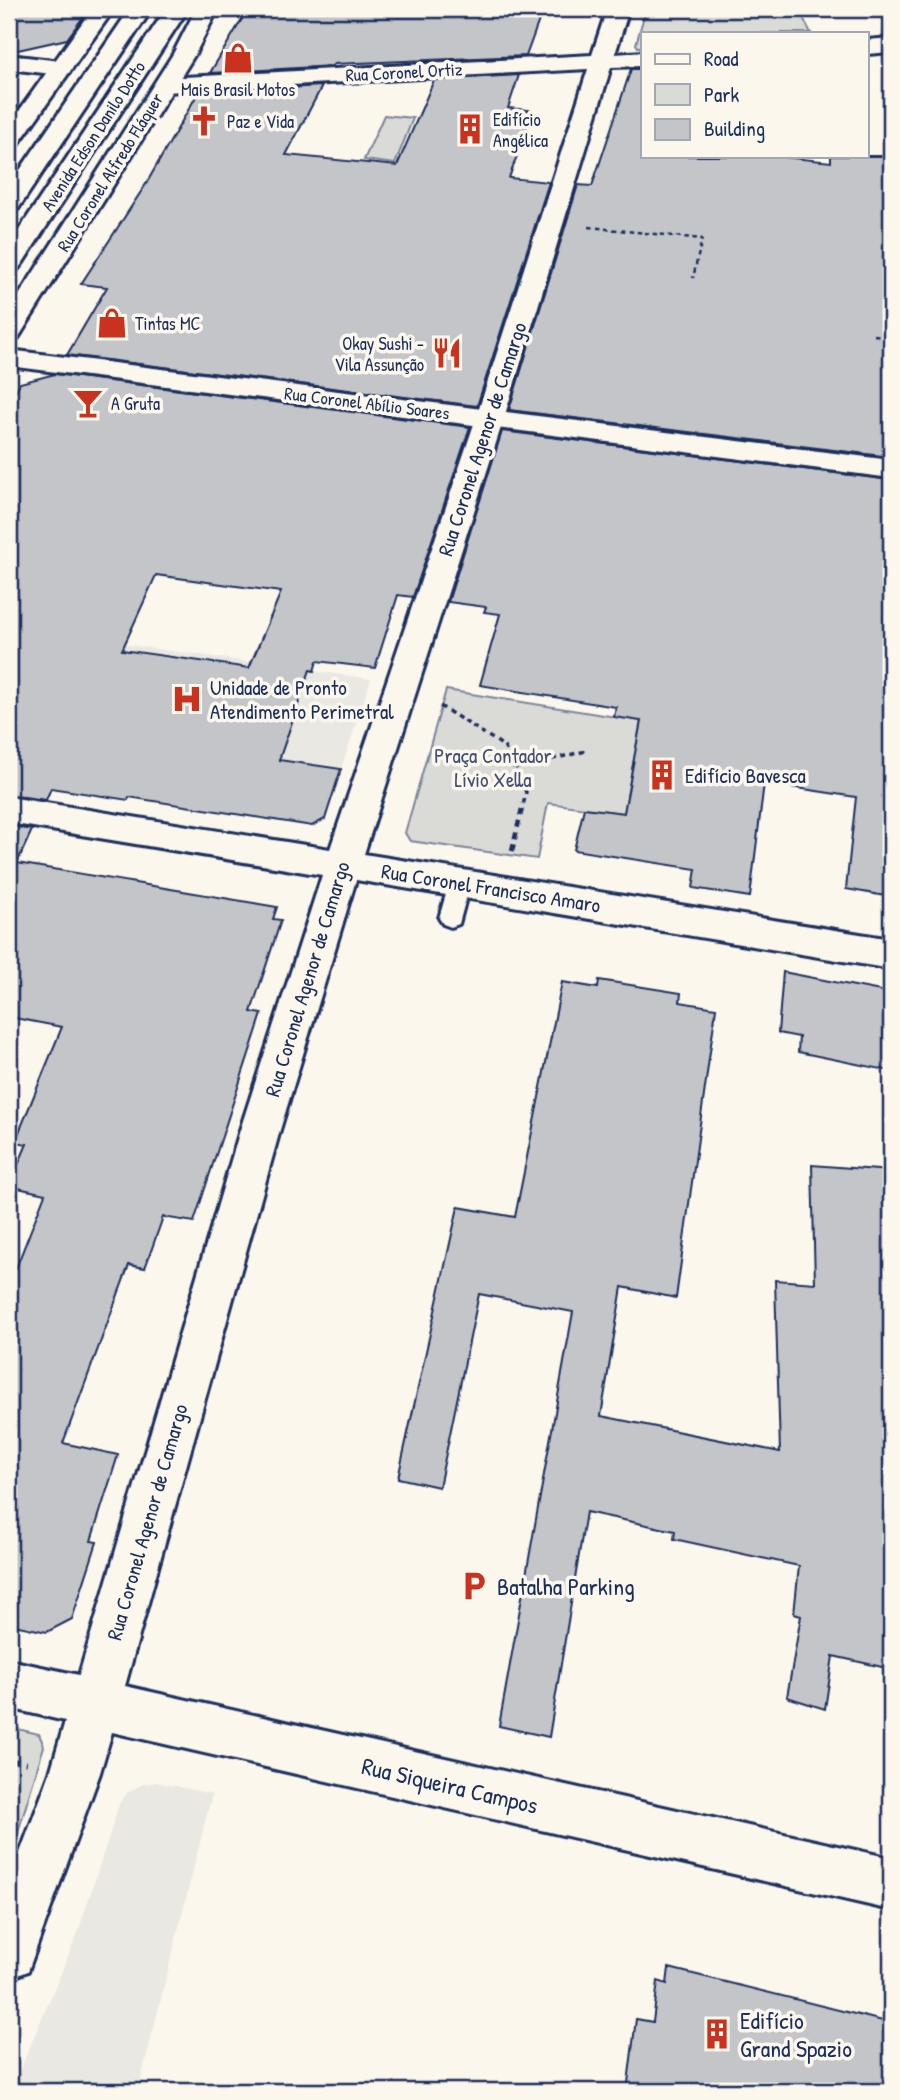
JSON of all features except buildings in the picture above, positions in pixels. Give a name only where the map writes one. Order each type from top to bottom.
[{"type":"main road","points":[[9,141],[103,9]]},
{"type":"main road","name":"Avenida Edson Danilo Dotto","points":[[9,204],[141,9]]},
{"type":"main road","name":"Avenida Edson Danilo Dotto","points":[[9,264],[177,9]]},
{"type":"main road","name":"Rua Coronel Alfredo Fláquer","points":[[9,332],[164,85],[207,9]]},
{"type":"main road","name":"Rua Coronel Agenor de Camargo","points":[[9,1952],[75,1773],[260,1130],[343,864],[491,418],[618,9]]},
{"type":"main road","points":[[869,47],[891,45]]},
{"type":"main road","name":"Rua Coronel Ortiz","points":[[164,85],[641,59]]},
{"type":"main road","points":[[9,62],[61,68]]},
{"type":"main road","name":"Rua Coronel Abílio Soares","points":[[9,358],[891,469]]},
{"type":"main road","name":"Rua Coronel Francisco Amaro","points":[[9,810],[891,954]]},
{"type":"main road","name":"Rua Siqueira Campos","points":[[9,1684],[891,1884]]},
{"type":"lane","points":[[451,918],[459,883]]},
{"type":"path","points":[[550,223],[702,239],[693,278]]},
{"type":"path","points":[[874,335],[891,337]]},
{"type":"path","points":[[397,700],[442,707],[504,746],[526,792],[502,890]]},
{"type":"path","points":[[515,768],[586,751]]},
{"type":"shaded area","name":"Unidade de Pronto Atendimento Perimetral","points":[[9,628],[371,679],[341,769],[9,718]]},
{"type":"shaded area","points":[[156,1782],[212,1794],[138,2091],[9,2091],[77,1935],[120,1802],[127,1793],[143,1784]]},
{"type":"green space","points":[[646,9],[799,10],[810,32],[641,32],[641,47],[636,44]]},
{"type":"green space","points":[[384,115],[413,118],[395,164],[364,160]]},
{"type":"green space","name":"Praça Contador Lívio Xella","points":[[446,690],[641,721],[624,813],[548,803],[537,859],[410,841],[405,833]]},
{"type":"green space","points":[[9,1727],[39,1734],[44,1746],[9,1862]]},
{"type":"place","name":"Mais Brasil Motos","points":[[238,58]]},
{"type":"place","name":"Paz e Vida","points":[[204,121]]},
{"type":"place","name":"Edifício Angélica","points":[[470,129]]},
{"type":"place","name":"Tintas MC","points":[[112,323]]},
{"type":"place","name":"Okay Sushi - Vila Assunção","points":[[447,353]]},
{"type":"place","name":"A Gruta","points":[[88,403]]},
{"type":"place","name":"Unidade de Pronto Atendimento Perimetral","points":[[187,699]]},
{"type":"place","name":"Edifício Bavesca","points":[[662,775]]},
{"type":"place","name":"Batalha Parking","points":[[474,1586]]},
{"type":"place","name":"Edifício Grand Spazio","points":[[717,2034]]}]
